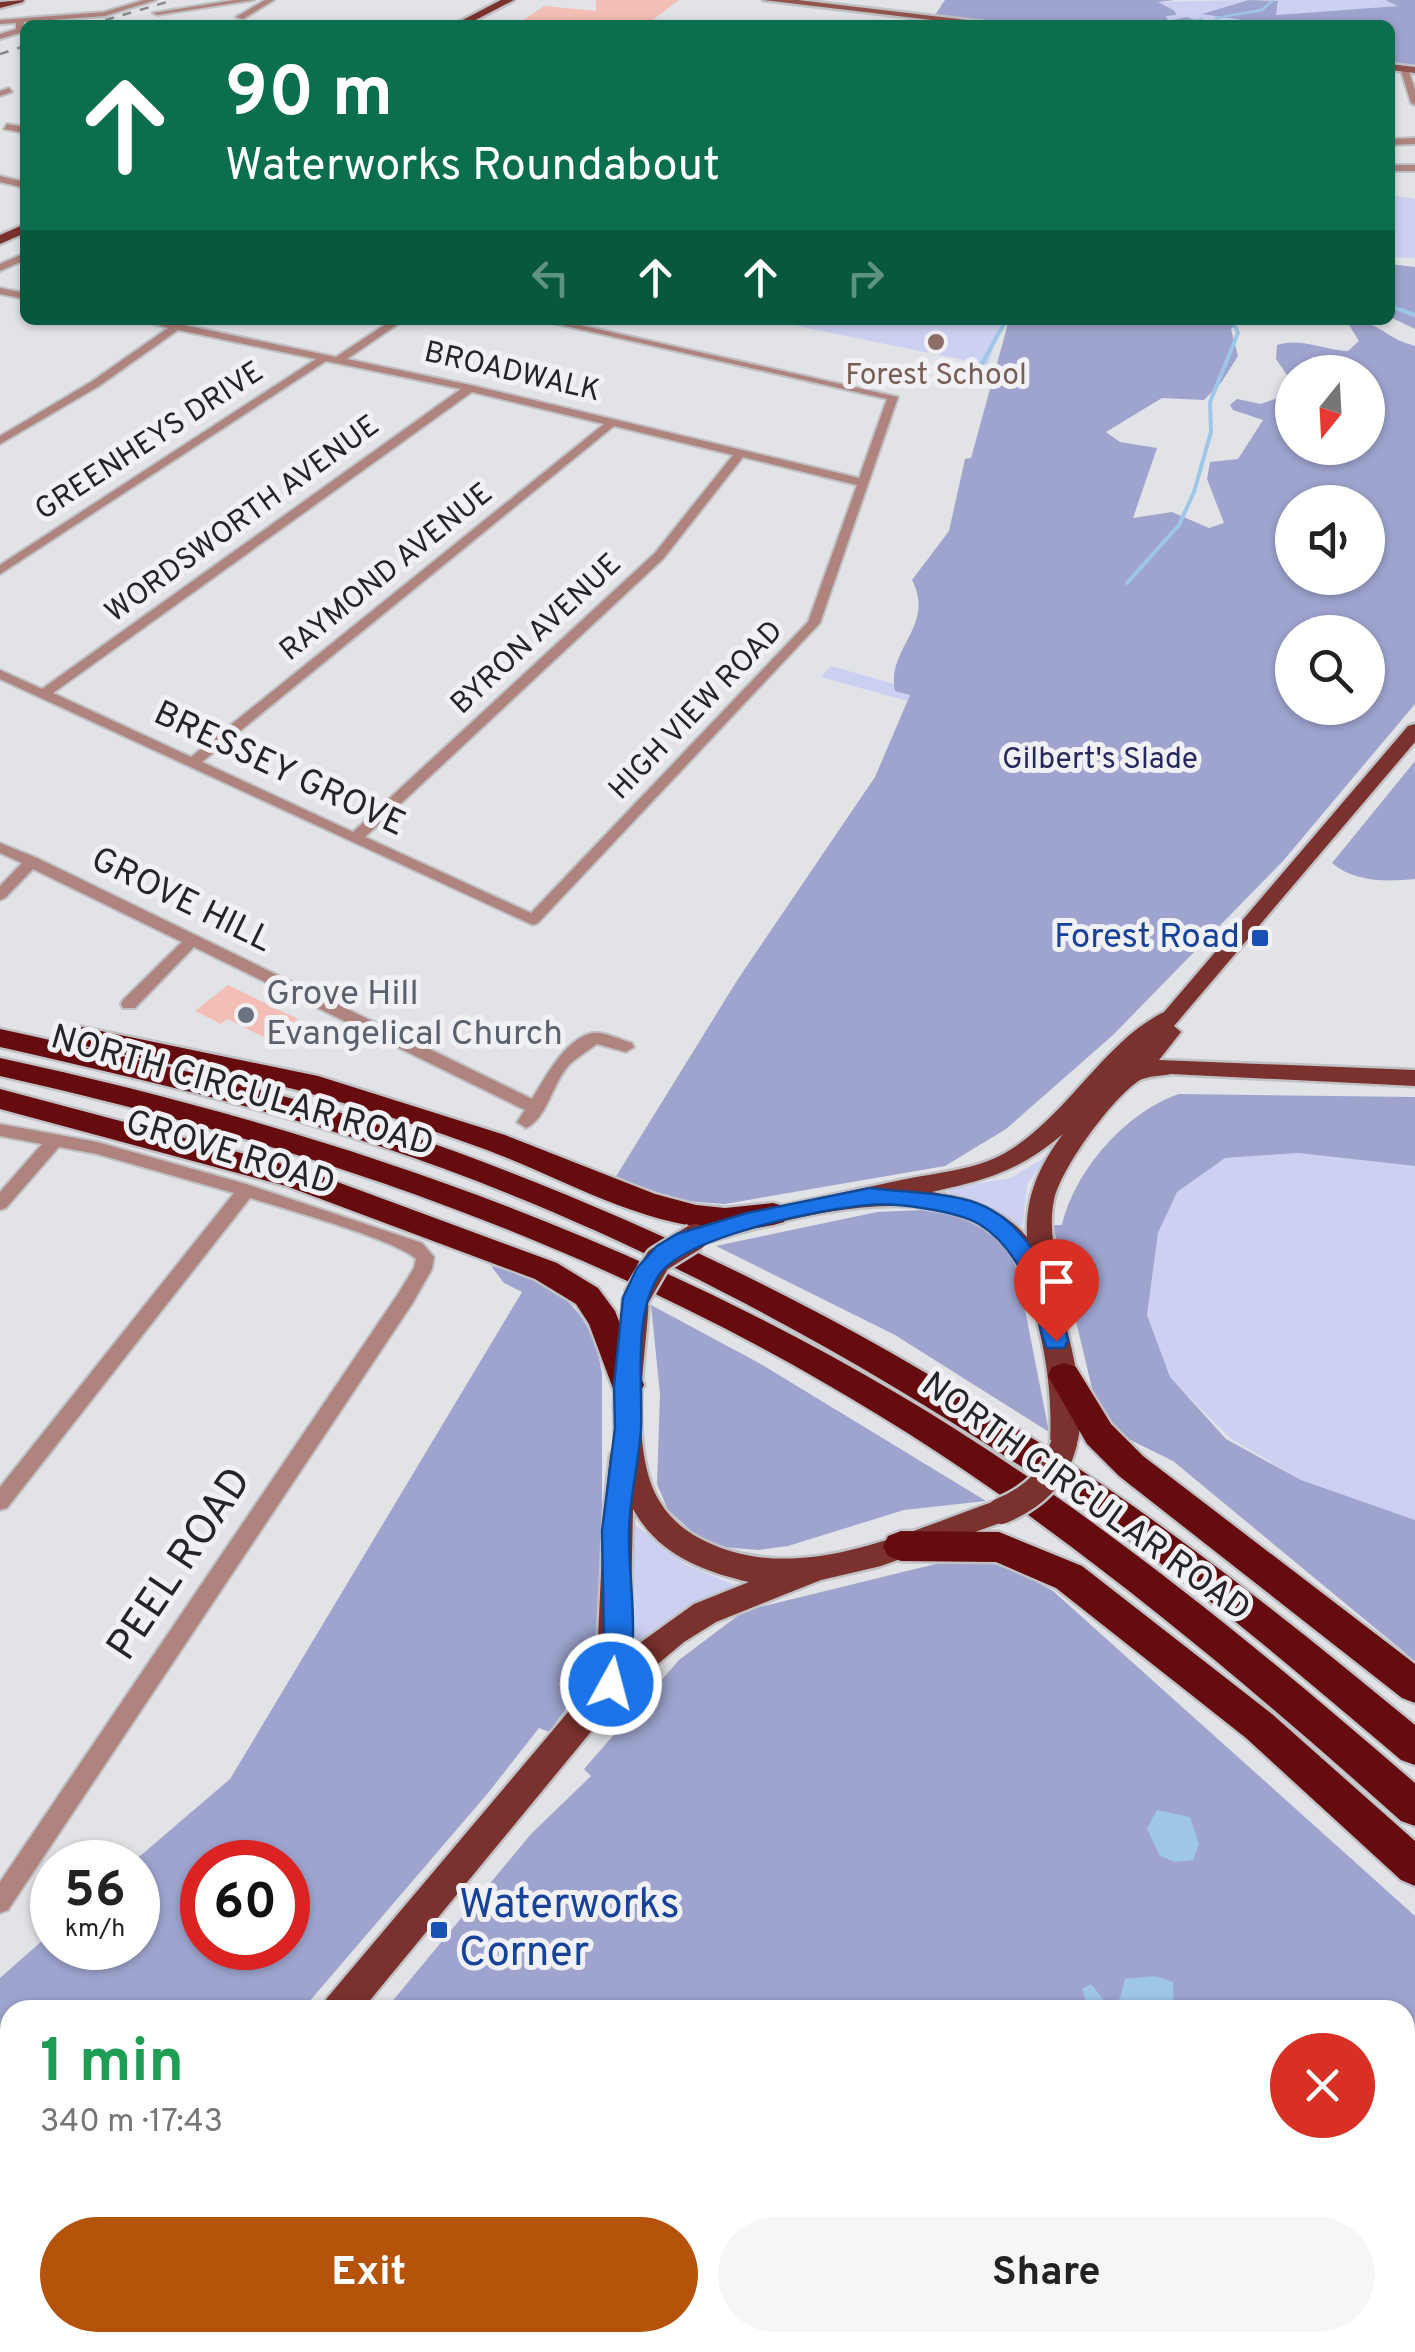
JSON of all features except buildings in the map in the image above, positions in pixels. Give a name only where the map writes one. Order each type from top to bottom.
[{"type":"highway","points":[[0,1021],[220,1062],[308,1083],[495,1142],[646,1202],[696,1216],[725,1220],[773,1214]]},
{"type":"highway","name":"NORTH CIRCULAR ROAD","points":[[0,1038],[159,1074],[426,1152],[527,1188],[720,1274],[924,1384],[1096,1496],[1266,1624],[1415,1748]]},
{"type":"highway","name":"NORTH CIRCULAR ROAD","points":[[0,1067],[198,1114],[406,1177],[584,1247],[714,1308],[898,1412],[1000,1477],[1122,1564],[1250,1666],[1415,1808]]},
{"type":"highway","points":[[0,1098],[294,1178],[546,1271],[586,1296],[604,1320],[627,1385]]},
{"type":"highway","points":[[1064,1376],[1099,1434],[1131,1466],[1415,1686]]},
{"type":"highway","points":[[901,1546],[999,1547],[1069,1577],[1157,1642],[1259,1726],[1415,1867]]},
{"type":"main road","points":[[0,5],[20,0]]},
{"type":"main road","points":[[468,20],[509,0]]},
{"type":"main road","points":[[811,1571],[774,1573],[729,1568],[708,1560],[672,1537],[655,1519],[639,1490],[628,1428],[627,1385],[636,1298],[643,1278],[657,1260],[695,1237],[773,1214],[1008,1164],[1133,1072],[1415,730]]},
{"type":"main road","points":[[1170,1026],[1198,1068]]},
{"type":"main road","points":[[348,2000],[611,1684],[672,1633],[706,1613],[811,1571],[901,1546],[1001,1511],[1026,1500],[1046,1484],[1059,1465],[1064,1443],[1064,1376],[1048,1306],[1041,1198],[1065,1152],[1150,1028],[1170,1026]]},
{"type":"main road","points":[[1133,1072],[1171,1066],[1226,1072],[1415,1078]]},
{"type":"main road","points":[[1106,1089],[1226,1072]]},
{"type":"main road","points":[[870,1196],[943,1203],[989,1219],[1018,1244],[1048,1306]]},
{"type":"main road","points":[[611,1684],[618,1638],[615,1531],[628,1428]]},
{"type":"street","points":[[0,22],[152,0]]},
{"type":"street","points":[[156,12],[250,0]]},
{"type":"street","points":[[240,17],[270,0]]},
{"type":"street","points":[[768,0],[913,20]]},
{"type":"street","points":[[0,37],[20,30],[20,20]]},
{"type":"street","points":[[1410,69],[1406,84],[1415,103]]},
{"type":"street","points":[[1395,84],[1406,84]]},
{"type":"street","points":[[8,128],[20,129]]},
{"type":"street","points":[[0,179],[20,184]]},
{"type":"street","points":[[13,182],[20,180]]},
{"type":"street","points":[[0,441],[95,384],[178,325]]},
{"type":"street","name":"BROADWALK","points":[[190,325],[864,483]]},
{"type":"street","name":"GREENHEYS DRIVE","points":[[0,570],[389,325]]},
{"type":"street","name":"HIGH VIEW ROAD","points":[[533,920],[814,624],[893,397],[567,325]]},
{"type":"street","name":"WORDSWORTH AVENUE","points":[[45,693],[470,388]]},
{"type":"street","name":"RAYMOND AVENUE","points":[[194,762],[611,422]]},
{"type":"street","name":"BYRON AVENUE","points":[[354,839],[659,556],[740,454]]},
{"type":"street","name":"BRESSEY GROVE","points":[[0,674],[533,920]]},
{"type":"street","name":"GROVE HILL","points":[[0,847],[192,940],[531,1115],[564,1062],[595,1038],[626,1047]]},
{"type":"street","points":[[0,895],[32,862]]},
{"type":"street","points":[[128,1004],[192,940]]},
{"type":"street","name":"GROVE ROAD","points":[[0,1130],[56,1139],[246,1190],[416,1248],[424,1257],[424,1268]]},
{"type":"street","points":[[0,1204],[56,1139]]},
{"type":"street","points":[[0,1502],[246,1190]]},
{"type":"street","name":"PEEL ROAD","points":[[0,1902],[424,1268]]},
{"type":"shaded area","points":[[1249,0],[1203,14],[1244,20],[1167,20],[1153,2]]},
{"type":"shaded area","points":[[1275,0],[1385,0],[1400,6],[1275,15],[1279,4]]},
{"type":"shaded area","points":[[1395,196],[1415,199],[1415,258],[1395,257]]},
{"type":"shaded area","name":"Forest School","points":[[792,325],[1000,325],[988,365]]},
{"type":"shaded area","points":[[831,666],[894,684],[896,691],[910,695],[907,701],[821,677]]},
{"type":"shaded area","points":[[1298,1153],[1415,1166],[1415,1520],[1301,1480],[1230,1438],[1169,1377],[1147,1315],[1158,1233],[1177,1192],[1224,1158]]},
{"type":"shaded area","points":[[1047,1156],[1027,1185],[1023,1224],[1019,1228],[948,1192],[954,1187],[1011,1178]]},
{"type":"shaded area","points":[[632,1522],[686,1565],[735,1585],[681,1611],[634,1646],[629,1641]]},
{"type":"shaded area","points":[[1157,1810],[1190,1817],[1199,1844],[1193,1860],[1175,1862],[1160,1856],[1147,1829]]},
{"type":"shaded area","points":[[1155,1976],[1173,1982],[1174,2000],[1118,2000],[1125,1979]]},
{"type":"shaded area","points":[[1091,1984],[1104,2000],[1086,2000],[1082,1989]]},
{"type":"green space","points":[[945,0],[1175,0],[1158,2],[1176,15],[1166,16],[1168,20],[981,20],[935,15]]},
{"type":"green space","points":[[1249,0],[1278,1],[1276,15],[1398,6],[1385,0],[1415,0],[1415,67],[1395,65],[1395,20],[1242,20],[1202,14]]},
{"type":"green space","points":[[1395,265],[1415,267],[1415,329],[1395,319]]},
{"type":"green space","name":"Gilbert's Slade","points":[[1008,325],[1235,325],[1231,329],[1238,356],[1221,383],[1204,400],[1162,398],[1106,432],[1120,442],[1157,448],[1133,518],[1172,512],[1209,528],[1224,523],[1207,479],[1210,462],[1238,459],[1263,420],[1233,410],[1230,405],[1237,399],[1261,404],[1275,399],[1275,465],[1385,465],[1385,355],[1276,355],[1277,345],[1303,343],[1348,351],[1359,341],[1349,325],[1370,325],[1415,346],[1415,704],[1283,861],[1113,1035],[1006,1129],[945,1166],[725,1204],[684,1201],[615,1178],[738,979],[875,777],[910,695],[895,691],[894,676],[918,611],[912,580],[949,531],[965,459],[971,458]]},
{"type":"green space","points":[[1415,761],[1415,879],[1371,879],[1350,874],[1332,863]]},
{"type":"green space","points":[[1179,1094],[1415,1097],[1415,1166],[1298,1153],[1225,1158],[1177,1192],[1158,1233],[1147,1315],[1170,1377],[1226,1439],[1301,1480],[1415,1520],[1415,1661],[1173,1461],[1110,1430],[1096,1405],[1053,1225],[1062,1225],[1078,1184],[1122,1129],[1140,1114]]},
{"type":"green space","points":[[921,1210],[979,1226],[1009,1254],[1017,1269],[1049,1432],[895,1335],[716,1246],[877,1212]]},
{"type":"green space","points":[[491,1266],[551,1289],[579,1313],[597,1350],[602,1373],[602,1646],[586,1681],[549,1732],[539,1728],[311,2000],[0,2000],[0,1978],[30,1951],[30,1970],[160,1970],[159,1840],[230,1779],[522,1292],[504,1283]]},
{"type":"green space","points":[[651,1305],[759,1363],[986,1501],[904,1510],[788,1546],[758,1550],[722,1547],[697,1536],[668,1510],[657,1484],[660,1394]]},
{"type":"green space","points":[[956,1559],[997,1560],[1053,1591],[1415,1916],[1415,2000],[393,2000],[531,1834],[591,1776],[584,1769],[679,1660],[744,1611]]},
{"type":"waterway","points":[[1216,18],[1262,10],[1273,0]]},
{"type":"waterway","points":[[1198,20],[1202,19]]},
{"type":"waterway","points":[[1395,308],[1415,315]]},
{"type":"waterway","points":[[978,371],[1003,325]]},
{"type":"waterway","points":[[1127,583],[1179,525],[1194,492],[1211,432],[1210,402],[1238,333],[1234,325]]},
{"type":"railway","points":[[105,20],[174,0]]},
{"type":"railway","points":[[0,54],[20,48]]},
{"type":"place","name":"Forest School","points":[[936,342]]},
{"type":"place","name":"Forest Road","points":[[1260,938]]},
{"type":"place","name":"Grove Hill Evangelical Church","points":[[246,1015]]},
{"type":"place","name":"Waterworks Corner","points":[[439,1930]]},
{"type":"route","points":[[611,1684],[618,1638],[615,1531],[628,1428],[627,1385],[636,1298],[649,1268],[666,1252],[686,1240],[747,1221],[870,1196],[961,1207],[1004,1229],[1023,1251],[1048,1306],[1056,1341]]}]
